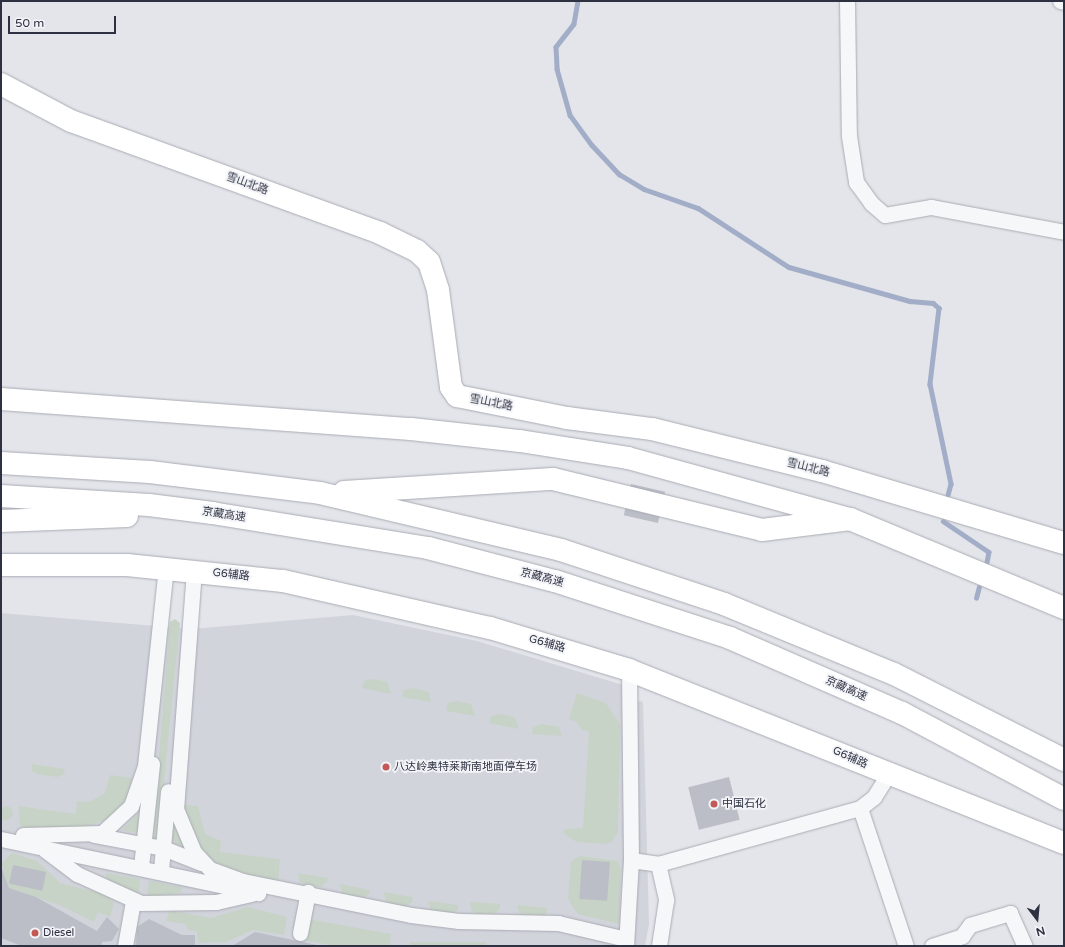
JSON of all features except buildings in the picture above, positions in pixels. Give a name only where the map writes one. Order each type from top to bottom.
[{"type":"main road","name":"雪山北路","points":[[1,84],[71,120],[380,233],[416,251],[429,262],[438,290],[451,387],[457,396],[567,418],[652,429],[822,471],[1064,543]]},
{"type":"main road","points":[[1,400],[301,420],[520,441],[628,458],[850,519],[1056,605],[1064,626]]},
{"type":"main road","points":[[1,463],[150,472],[320,493],[561,550],[724,604],[894,674],[1038,745],[1064,760]]},
{"type":"main road","points":[[320,493],[553,479],[762,530],[850,519]]},
{"type":"main road","name":"京藏高速","points":[[1,496],[149,505],[212,513],[428,548],[555,580],[730,638],[902,713],[1055,793]]},
{"type":"main road","points":[[1,521],[212,513]]},
{"type":"main road","name":"G6辅路","points":[[1,565],[166,567],[284,581],[365,597],[497,630],[629,670],[769,723],[888,775],[1060,837]]},
{"type":"street","points":[[847,1],[849,136],[856,182],[871,203],[886,215],[931,207],[1064,232]]},
{"type":"street","points":[[1060,1],[1064,2]]},
{"type":"street","points":[[94,835],[122,818],[134,800],[145,766],[153,664],[158,652],[166,567]]},
{"type":"street","points":[[194,570],[187,642],[190,658],[176,809],[194,852],[210,869]]},
{"type":"street","points":[[161,870],[179,657],[187,642]]},
{"type":"street","points":[[141,867],[162,662],[158,652]]},
{"type":"street","points":[[1,839],[161,870],[234,890],[285,898],[307,897],[411,915],[459,921],[551,922],[626,943],[630,860],[629,670]]},
{"type":"street","points":[[630,860],[658,864],[860,808],[874,797],[888,775]]},
{"type":"street","points":[[860,808],[906,946]]},
{"type":"street","points":[[1,829],[29,837],[94,835],[163,848],[189,856],[210,869],[243,881],[436,928],[567,932],[612,946]]},
{"type":"street","points":[[41,847],[77,874],[133,901],[205,903],[257,893]]},
{"type":"street","points":[[658,864],[666,900],[659,946]]},
{"type":"street","points":[[300,933],[307,897]]},
{"type":"street","points":[[125,946],[133,901]]},
{"type":"street","points":[[932,946],[962,936],[970,925],[1010,913],[1025,946]]},
{"type":"shaded area","points":[[1,613],[191,629],[353,615],[477,641],[623,685],[625,697],[643,702],[649,924],[645,946],[1,946]]},
{"type":"green space","points":[[175,619],[180,623],[158,841],[152,839],[170,622]]},
{"type":"green space","points":[[373,679],[387,682],[391,694],[362,688],[364,681]]},
{"type":"green space","points":[[413,688],[429,692],[431,702],[402,697],[404,690]]},
{"type":"green space","points":[[577,693],[606,703],[620,724],[618,832],[612,842],[605,844],[577,842],[564,834],[564,829],[583,828],[589,731],[582,730],[577,722],[569,719]]},
{"type":"green space","points":[[457,701],[471,704],[475,716],[446,711],[448,703]]},
{"type":"green space","points":[[500,714],[515,717],[519,729],[489,723],[491,716]]},
{"type":"green space","points":[[542,724],[559,727],[562,736],[532,734],[533,727]]},
{"type":"green space","points":[[32,764],[65,769],[64,774],[57,777],[37,774],[32,771]]},
{"type":"green space","points":[[110,775],[133,778],[126,804],[115,816],[75,831],[33,831],[20,826],[18,806],[76,814],[77,801],[89,802],[105,793]]},
{"type":"green space","points":[[178,804],[198,806],[205,834],[221,841],[220,852],[280,859],[278,883],[254,880],[218,865],[191,840]]},
{"type":"green space","points":[[3,806],[9,806],[13,810],[13,816],[9,820],[3,820],[-1,816],[-1,810]]},
{"type":"green space","points":[[144,807],[140,833],[122,830],[128,824]]},
{"type":"green space","points":[[173,816],[188,850],[169,840]]},
{"type":"green space","points":[[12,853],[37,861],[60,883],[107,895],[114,903],[110,917],[98,912],[94,922],[59,905],[9,888],[1,864]]},
{"type":"green space","points":[[580,856],[618,861],[621,870],[619,924],[578,914],[572,906],[568,898],[571,861]]},
{"type":"green space","points":[[106,873],[140,879],[138,898],[106,878]]},
{"type":"green space","points":[[298,873],[328,878],[327,882],[321,887],[305,886],[299,881]]},
{"type":"green space","points":[[149,881],[181,887],[181,893],[146,899]]},
{"type":"green space","points":[[340,884],[370,890],[369,894],[362,899],[342,894]]},
{"type":"green space","points":[[383,892],[413,897],[412,902],[405,907],[387,903]]},
{"type":"green space","points":[[428,901],[458,905],[458,909],[451,914],[431,911]]},
{"type":"green space","points":[[470,902],[500,904],[500,909],[494,914],[479,915],[471,910]]},
{"type":"green space","points":[[517,905],[547,908],[547,912],[544,916],[520,915]]},
{"type":"green space","points":[[248,907],[287,917],[284,935],[253,930],[226,942],[199,943],[196,931],[188,930],[186,924],[166,921],[170,910],[211,918]]},
{"type":"green space","points":[[308,919],[391,934],[390,946],[336,946],[302,940]]},
{"type":"green space","points":[[410,942],[486,942],[486,946],[410,946]]},
{"type":"waterway","points":[[578,1],[574,24],[556,47],[557,69],[570,115],[592,145],[619,174],[644,189],[698,208],[789,267],[910,301],[933,303],[939,308],[930,384],[951,484],[948,495]]},
{"type":"waterway","points":[[943,521],[989,552],[987,562]]},
{"type":"waterway","points":[[976,598],[979,587]]},
{"type":"place","name":"八达岭奥特莱斯南地面停车场","points":[[386,767]]},
{"type":"place","name":"中国石化","points":[[714,804]]},
{"type":"place","name":"Diesel","points":[[35,933]]}]
